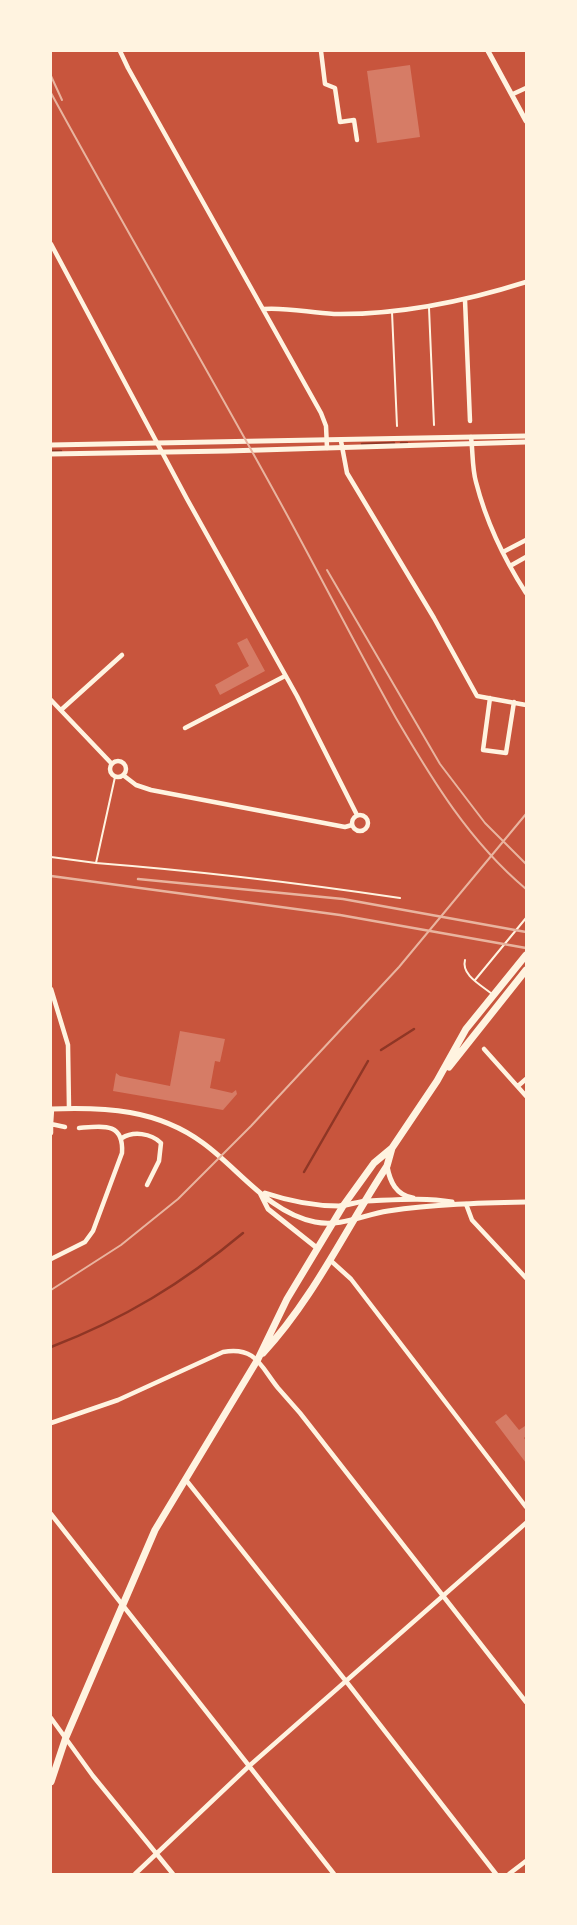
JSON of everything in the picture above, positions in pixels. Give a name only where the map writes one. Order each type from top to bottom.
[{"type":"main road","points":[[51,1782],[66,1737],[155,1530],[258,1359],[270,1331],[331,1224],[374,1163],[392,1148],[437,1081],[466,1029],[526,955]]},
{"type":"main road","points":[[437,1081],[526,970]]},
{"type":"main road","points":[[493,995],[501,1002]]},
{"type":"main road","points":[[258,1359],[279,1336],[330,1260],[387,1166],[392,1148]]},
{"type":"main road","points":[[317,1248],[330,1260]]},
{"type":"street","points":[[120,51],[321,414],[326,426],[327,449]]},
{"type":"street","points":[[321,51],[325,84],[335,88],[340,122],[354,120],[357,140]]},
{"type":"street","points":[[488,51],[526,121]]},
{"type":"street","points":[[513,94],[526,88]]},
{"type":"street","points":[[51,244],[358,815],[367,818],[368,827],[364,830],[358,831],[352,825]]},
{"type":"street","points":[[263,309],[333,314],[392,312],[465,300],[526,282]]},
{"type":"street","points":[[465,300],[470,421]]},
{"type":"street","points":[[51,454],[327,449],[526,436]]},
{"type":"street","points":[[51,445],[327,441],[526,442]]},
{"type":"street","points":[[341,441],[347,473],[435,618],[477,696],[526,705]]},
{"type":"street","points":[[472,441],[475,479],[486,515],[526,593]]},
{"type":"street","points":[[503,552],[526,540]]},
{"type":"street","points":[[510,566],[526,557]]},
{"type":"street","points":[[61,710],[122,655]]},
{"type":"street","points":[[186,728],[285,676]]},
{"type":"street","points":[[490,698],[484,750],[506,753],[514,702]]},
{"type":"street","points":[[51,700],[112,764],[111,773],[115,777],[123,775]]},
{"type":"street","points":[[112,764],[123,764],[123,775]]},
{"type":"street","points":[[123,775],[136,785],[151,790],[345,827],[352,825]]},
{"type":"street","points":[[352,825],[353,819],[358,815]]},
{"type":"street","points":[[51,989],[68,1045],[69,1108]]},
{"type":"street","points":[[484,1049],[526,1096]]},
{"type":"street","points":[[518,1086],[526,1079]]},
{"type":"street","points":[[51,1133],[51,1109],[102,1107],[160,1119],[205,1143],[241,1177],[278,1206],[301,1217],[331,1224],[386,1212],[462,1204],[526,1202]]},
{"type":"street","points":[[51,1124],[65,1127]]},
{"type":"street","points":[[51,1259],[85,1242],[93,1231],[122,1153],[122,1138],[119,1133],[110,1128],[79,1128]]},
{"type":"street","points":[[122,1138],[128,1134],[137,1134],[156,1138],[161,1143],[159,1161],[148,1185]]},
{"type":"street","points":[[387,1166],[394,1187],[404,1196],[462,1204]]},
{"type":"street","points":[[259,1190],[304,1204],[343,1206],[364,1201],[427,1200]]},
{"type":"street","points":[[259,1190],[268,1209],[317,1248]]},
{"type":"street","points":[[462,1204],[472,1220],[526,1279]]},
{"type":"street","points":[[330,1260],[351,1279],[526,1507]]},
{"type":"street","points":[[51,1423],[118,1400],[223,1352],[239,1350],[258,1359],[277,1387],[526,1702]]},
{"type":"street","points":[[185,1480],[496,1874]]},
{"type":"street","points":[[51,1514],[152,1646],[334,1874]]},
{"type":"street","points":[[135,1874],[248,1767],[526,1523]]},
{"type":"street","points":[[51,1718],[93,1776],[173,1874]]},
{"type":"street","points":[[509,1874],[526,1861]]},
{"type":"lane","points":[[429,308],[434,425]]},
{"type":"lane","points":[[392,312],[397,426]]},
{"type":"lane","points":[[96,863],[115,777]]},
{"type":"lane","points":[[51,857],[311,884],[400,898]]},
{"type":"lane","points":[[475,980],[526,918]]},
{"type":"lane","points":[[465,960],[464,969],[493,995]]},
{"type":"building","points":[[410,65],[420,137],[377,143],[367,71]]},
{"type":"building","points":[[247,638],[265,671],[220,695],[215,685],[249,666],[237,643]]},
{"type":"building","points":[[180,1031],[225,1039],[220,1062],[215,1061],[210,1088],[232,1093],[236,1090],[237,1094],[223,1110],[113,1091],[116,1073],[170,1086]]},
{"type":"building","points":[[506,1414],[519,1430],[526,1427],[526,1463],[495,1422]]},
{"type":"waterway","points":[[362,444],[394,443]]},
{"type":"waterway","points":[[401,443],[407,443]]},
{"type":"waterway","points":[[51,451],[61,451]]},
{"type":"waterway","points":[[381,1050],[414,1029]]},
{"type":"waterway","points":[[304,1172],[368,1061]]},
{"type":"waterway","points":[[51,1347],[128,1312],[152,1298],[198,1268],[243,1233]]},
{"type":"tram line","points":[[51,76],[62,100]]},
{"type":"tram line","points":[[51,93],[257,460],[410,741],[453,809],[487,851],[526,889]]},
{"type":"tram line","points":[[327,570],[440,764],[485,823],[526,864]]},
{"type":"tram line","points":[[51,1290],[121,1245],[178,1199],[251,1126],[399,967],[526,814]]},
{"type":"railway","points":[[51,876],[340,915],[526,948]]},
{"type":"railway","points":[[138,879],[343,899],[526,932]]}]
